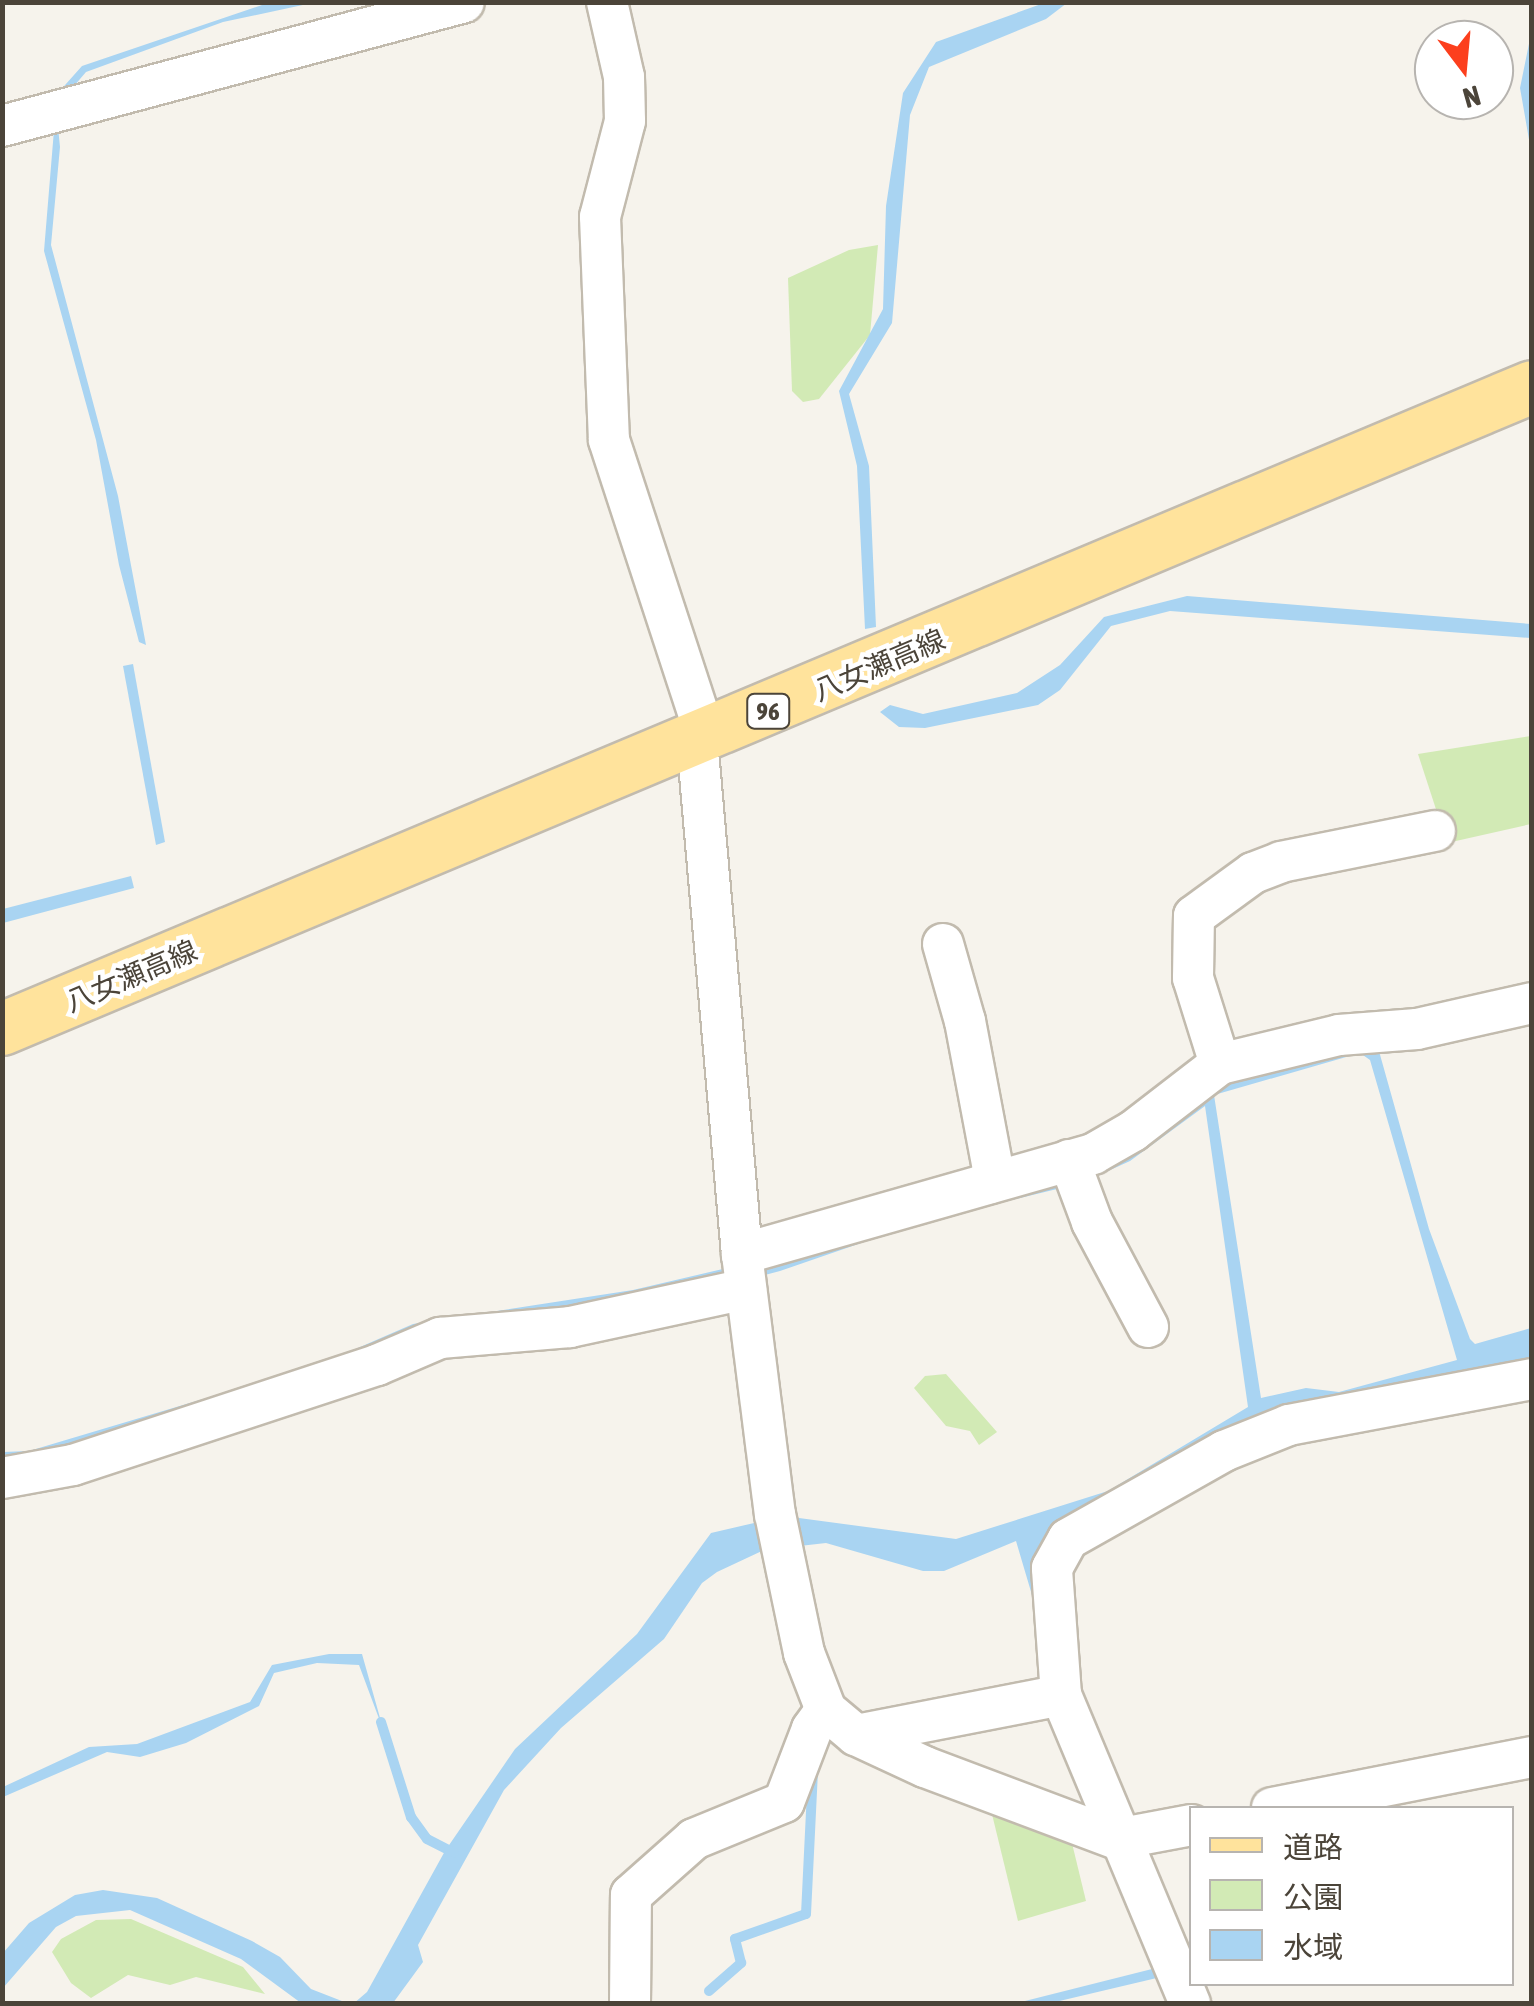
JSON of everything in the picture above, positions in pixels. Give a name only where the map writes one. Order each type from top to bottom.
[{"type":"main road","name":"八女瀬高線","points":[[2,1029],[701,739],[1532,387]]},
{"type":"street","points":[[39,115],[464,2]]},
{"type":"street","points":[[606,2],[624,77],[625,122],[600,217],[609,440],[701,739],[744,1272],[782,1547],[804,1653],[841,1722],[1118,1840],[1189,1825]]},
{"type":"street","points":[[1220,1064],[1193,978],[1194,916],[1253,873],[1281,862],[1435,830]]},
{"type":"street","points":[[943,944],[964,1021],[992,1170],[990,1183]]},
{"type":"street","points":[[2,1478],[74,1465],[377,1365],[440,1338],[570,1328],[744,1272],[990,1183],[1069,1160],[1134,1131],[1220,1064],[1338,1035],[1417,1029],[1532,1003]]},
{"type":"street","points":[[1069,1160],[1092,1222],[1148,1327]]},
{"type":"street","points":[[1179,1978],[1118,1840],[1061,1694],[1052,1568],[1068,1539],[1224,1451],[1289,1425],[1532,1379]]},
{"type":"street","points":[[639,2002],[631,1896],[694,1839],[784,1802],[812,1729],[1061,1694]]},
{"type":"street","points":[[1282,1806],[1532,1756]]},
{"type":"green space","points":[[878,245],[870,335],[819,399],[803,402],[792,391],[788,278],[849,250]]},
{"type":"green space","points":[[1531,736],[1531,824],[1447,843],[1418,754]]},
{"type":"green space","points":[[946,1374],[997,1432],[979,1445],[970,1431],[946,1426],[914,1388],[925,1376]]},
{"type":"green space","points":[[990,1806],[1070,1835],[1086,1901],[1018,1921]]},
{"type":"green space","points":[[131,1919],[243,1967],[265,1994],[196,1977],[170,1985],[128,1975],[91,1998],[71,1983],[52,1952],[61,1939],[96,1920]]},
{"type":"water","points":[[268,3],[312,3],[223,22],[86,72],[56,107],[60,147],[51,245],[118,496],[146,645],[139,642],[119,565],[96,440],[44,251],[54,130],[49,103],[82,66]]},
{"type":"water","points":[[1044,3],[1067,3],[1046,19],[929,67],[910,115],[892,323],[849,394],[869,466],[876,627],[865,629],[857,466],[839,391],[883,309],[886,206],[903,93],[936,42]]},
{"type":"water","points":[[1531,34],[1530,111],[1531,151],[1520,88]]},
{"type":"water","points":[[1187,596],[1531,624],[1531,638],[1170,611],[1111,626],[1060,690],[1038,705],[925,728],[899,727],[880,712],[890,705],[923,714],[1017,693],[1060,665],[1104,617]]},
{"type":"water","points":[[133,664],[165,842],[156,845],[123,666]]},
{"type":"water","points":[[131,876],[134,888],[3,923],[3,909]]},
{"type":"water","points":[[1377,1044],[1429,1229],[1470,1339],[1475,1344],[1531,1328],[1531,1362],[1369,1404],[1080,1525],[1037,1612],[1016,1541],[944,1571],[923,1571],[826,1543],[764,1550],[717,1572],[702,1583],[664,1639],[561,1728],[504,1790],[418,1945],[423,1962],[393,2003],[353,2004],[367,1992],[445,1851],[515,1749],[637,1634],[711,1533],[784,1516],[956,1539],[1108,1491],[1248,1407],[1205,1106],[1130,1161],[1097,1176],[1095,1170],[1204,1084]],"holes":[[[1360,1053],[1370,1060],[1457,1360],[1339,1392],[1306,1388],[1261,1398],[1214,1095]]]},
{"type":"water","points":[[1053,1173],[1057,1189],[919,1223],[780,1271],[3,1471],[3,1452],[29,1451],[321,1364],[413,1324],[633,1290],[727,1268]]},
{"type":"water","points":[[329,1654],[362,1654],[384,1732],[359,1665],[317,1663],[274,1673],[259,1706],[186,1743],[140,1757],[107,1752],[3,1797],[3,1787],[89,1747],[137,1744],[250,1702],[272,1665]]},
{"type":"water","points":[[103,1890],[157,1898],[252,1941],[280,1957],[311,1989],[347,2003],[301,2003],[241,1959],[130,1910],[76,1916],[56,1927],[3,1988],[3,1953],[29,1923],[75,1895]]},
{"type":"water","points":[[1156,1968],[1161,1977],[1051,2003],[1013,2004]]},
{"type":"waterway","points":[[381,1722],[411,1817],[427,1839],[454,1853]]},
{"type":"waterway","points":[[709,1991],[741,1963],[735,1939],[806,1914],[813,1771]]}]
